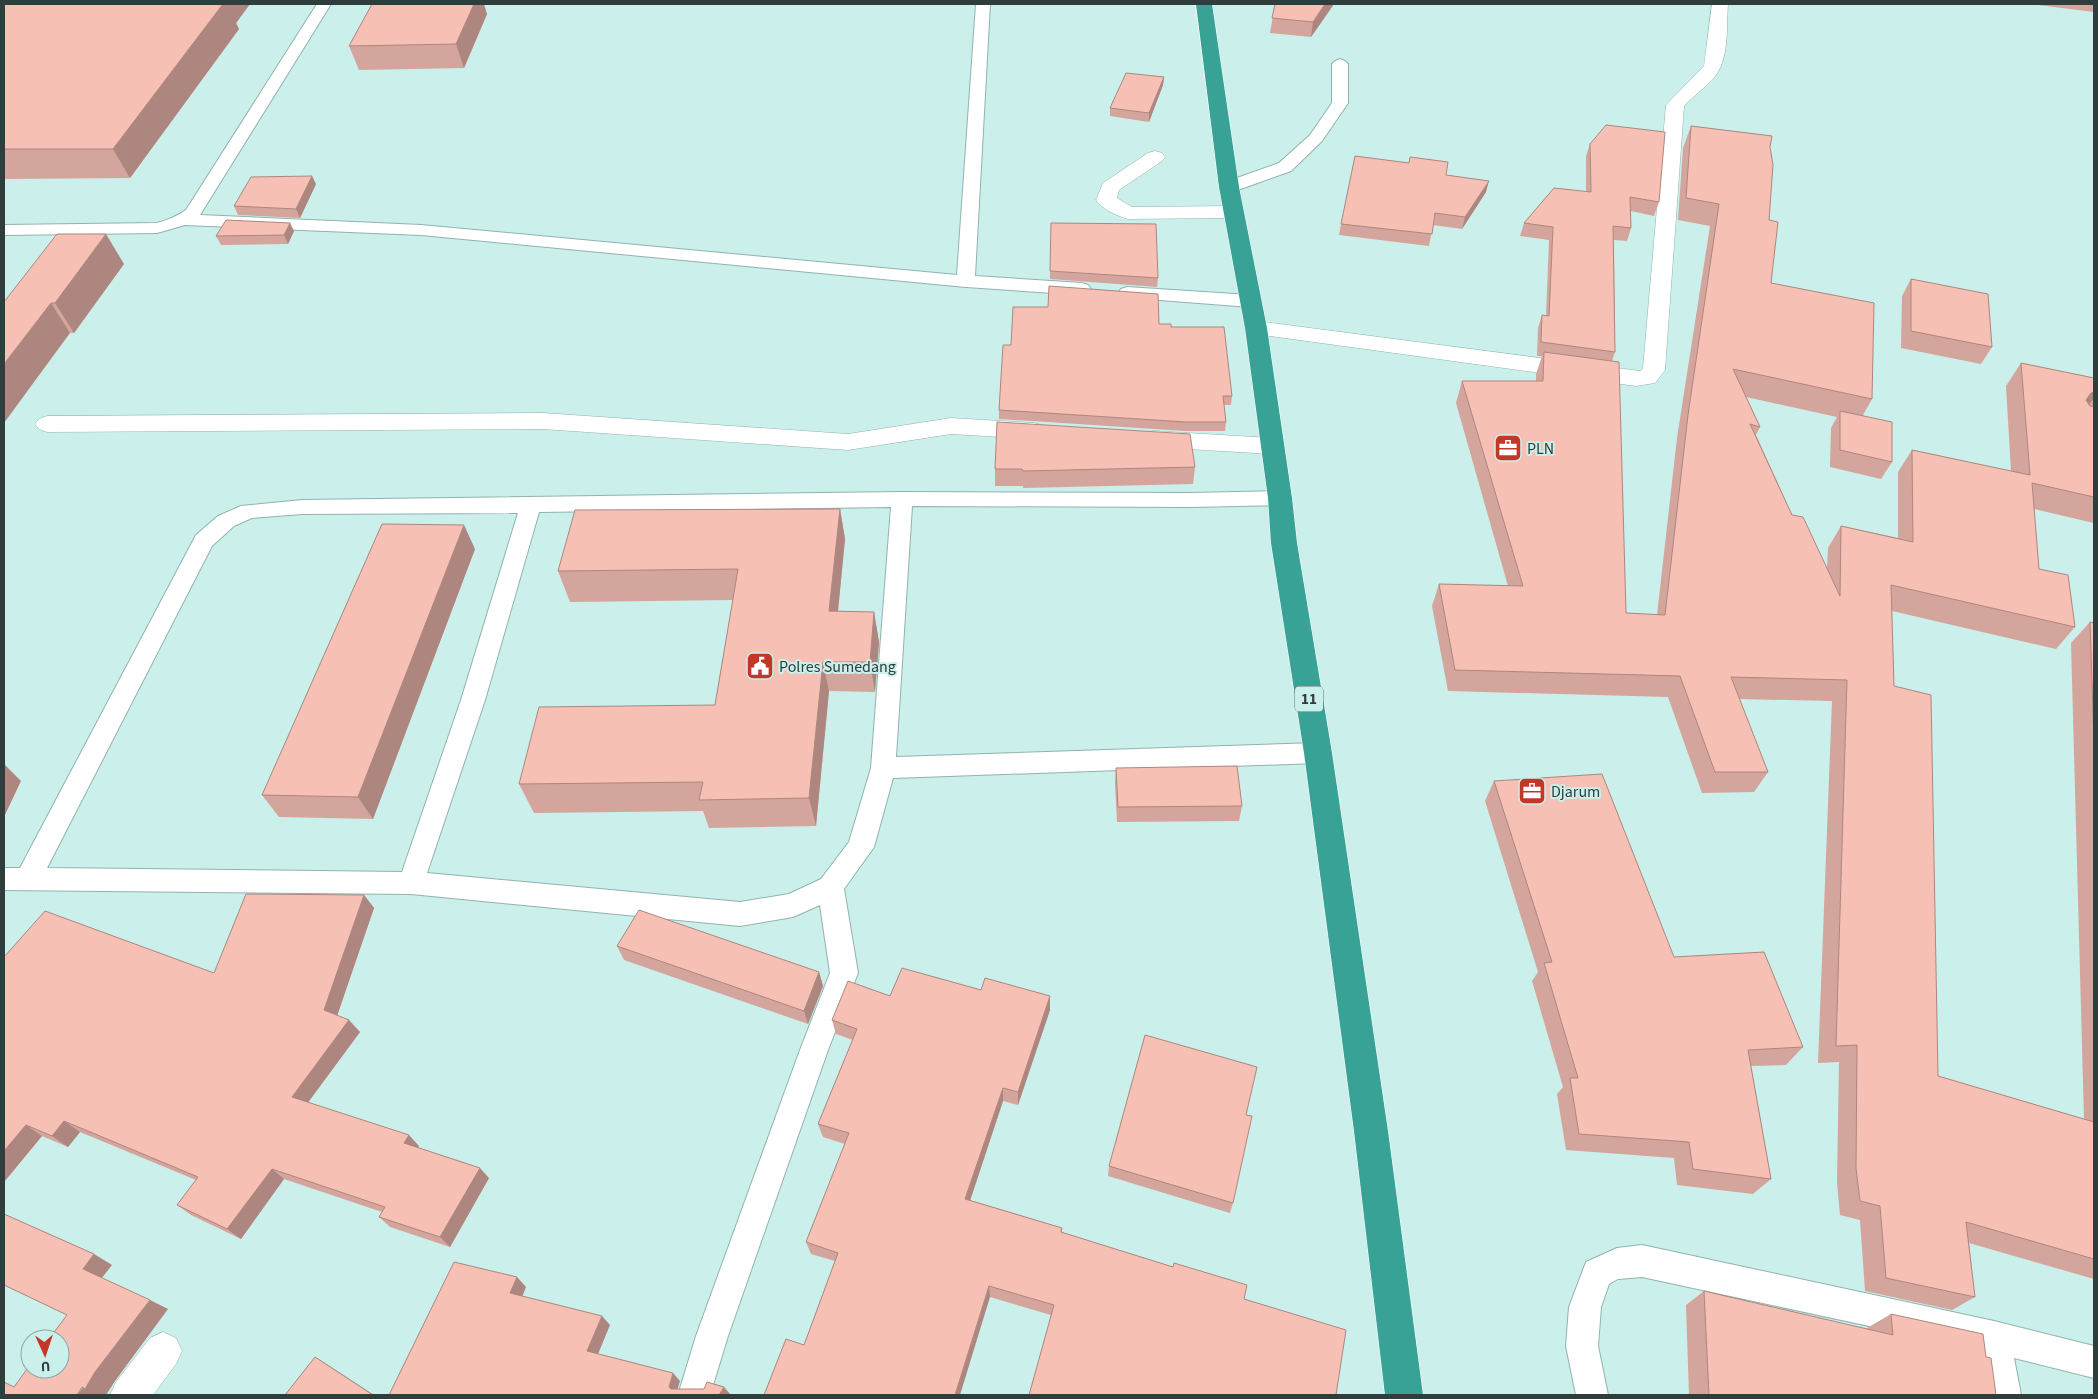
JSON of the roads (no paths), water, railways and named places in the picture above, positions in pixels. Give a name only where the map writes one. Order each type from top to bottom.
[{"type":"highway","name":"11","points":[[1204,4],[1231,199],[1256,328],[1280,498],[1284,543],[1318,753],[1371,1131],[1404,1395]]},
{"type":"street","points":[[1256,328],[1627,378],[1647,378],[1654,370],[1675,105],[1682,94],[1697,84],[1713,67],[1720,4]]},
{"type":"street","points":[[1155,157],[1110,187],[1106,200],[1128,213],[1231,199]]},
{"type":"street","points":[[47,424],[543,421],[848,442],[951,426],[1058,433]]},
{"type":"street","points":[[1136,438],[1272,446]]},
{"type":"street","points":[[129,1395],[163,1351]]},
{"type":"lane","points":[[4,230],[157,228],[174,225],[185,220],[193,213],[324,4]]},
{"type":"lane","points":[[966,281],[983,4]]},
{"type":"lane","points":[[1231,199],[1285,167],[1316,138],[1340,102],[1340,64]]},
{"type":"lane","points":[[185,220],[421,230],[966,281],[1250,301]]},
{"type":"lane","points":[[28,879],[204,540],[226,521],[249,511],[302,507],[902,499],[1191,500],[1280,498]]},
{"type":"lane","points":[[4,880],[411,883],[740,914],[793,905],[830,887],[861,847],[883,768],[902,499]]},
{"type":"lane","points":[[411,883],[473,700],[531,505]]},
{"type":"lane","points":[[883,768],[1318,753]]},
{"type":"lane","points":[[694,1395],[718,1317],[814,1050],[844,973],[830,887]]},
{"type":"lane","points":[[1592,1395],[1582,1346],[1584,1307],[1597,1273],[1617,1264],[1642,1262],[1994,1337],[2094,1362]]},
{"type":"lane","points":[[1994,1337],[2005,1395]]},
{"type":"place","name":"PLN","points":[[1508,448]]},
{"type":"place","name":"Polres Sumedang","points":[[760,666]]},
{"type":"place","name":"Djarum","points":[[1532,791]]}]
